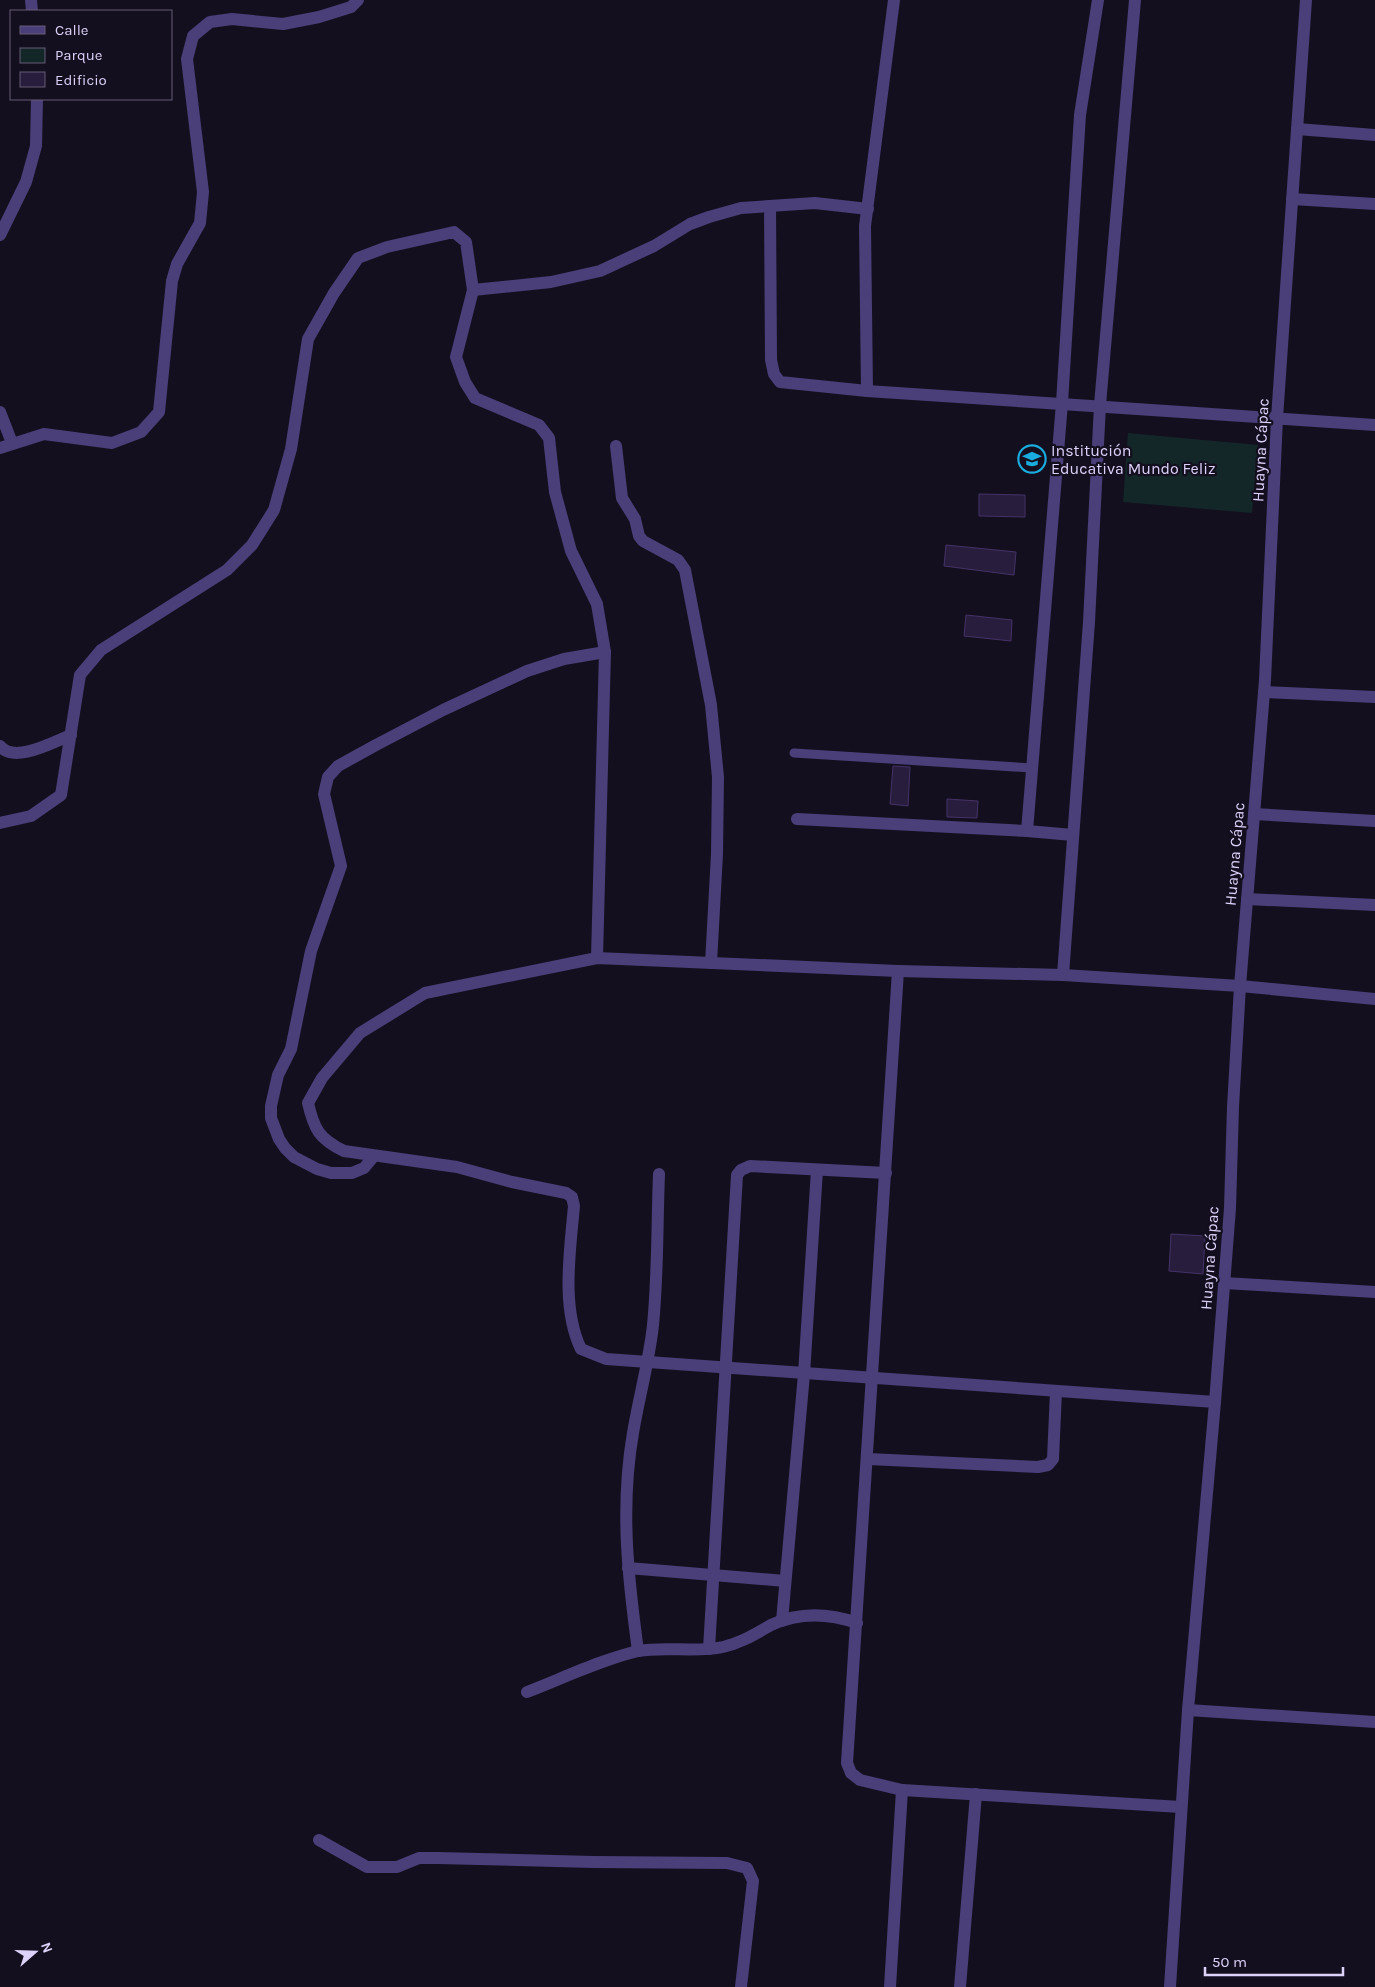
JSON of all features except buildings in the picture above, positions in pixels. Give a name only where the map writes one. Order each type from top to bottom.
[{"type":"street","points":[[0,412],[6,446],[44,434],[112,443],[141,432],[158,412],[172,281],[176,264],[200,223],[203,192],[187,59],[192,36],[210,22],[232,19],[283,24],[319,17],[351,7],[358,0]]},
{"type":"street","points":[[867,392],[866,226],[894,0]]},
{"type":"street","points":[[1027,831],[1062,403],[1080,115],[1098,0]]},
{"type":"street","points":[[1063,976],[1089,622],[1100,406],[1135,0]]},
{"type":"street","name":"Huayna Cápac","points":[[1170,1987],[1188,1710],[1230,1208],[1233,1107],[1240,986],[1264,692],[1277,418],[1306,0]]},
{"type":"street","points":[[0,235],[26,182],[36,146],[38,100]]},
{"type":"street","points":[[1297,129],[1375,135]]},
{"type":"street","points":[[1292,198],[1375,204]]},
{"type":"street","points":[[473,290],[551,282],[600,271],[654,246],[709,216],[741,208],[815,203],[868,209]]},
{"type":"street","points":[[770,206],[771,360],[774,374],[780,382],[867,392],[1062,403],[1375,425]]},
{"type":"street","points":[[0,824],[31,816],[61,795],[80,675],[101,650],[227,570],[252,545],[274,510],[292,449],[308,339],[334,293],[358,258],[387,247],[454,232],[466,242],[473,290],[456,357],[465,382],[475,398],[539,424],[550,438],[554,492],[571,551],[597,604],[605,652],[598,958]]},
{"type":"street","points":[[616,446],[624,502],[635,519],[639,536],[643,541],[678,560],[685,570],[695,620],[710,705],[718,778],[717,854],[710,963]]},
{"type":"street","points":[[374,1156],[364,1168],[352,1173],[317,1169],[294,1157],[285,1148],[279,1139],[271,1118],[271,1106],[278,1075],[291,1049],[311,951],[341,866],[338,846],[324,794],[328,777],[338,766],[345,762],[442,710],[527,670],[564,659],[605,652]]},
{"type":"street","points":[[1264,692],[1375,697]]},
{"type":"street","points":[[0,746],[4,751],[16,754],[71,735]]},
{"type":"street","points":[[1254,814],[1375,821]]},
{"type":"street","points":[[798,819],[1073,835]]},
{"type":"street","points":[[1247,899],[1375,905]]},
{"type":"street","points":[[1215,1402],[606,1359],[581,1349],[573,1333],[569,1260],[574,1206],[572,1197],[566,1193],[512,1182],[457,1167],[344,1151],[330,1144],[317,1132],[312,1121],[308,1103],[322,1078],[360,1033],[425,993],[598,958],[1063,976],[1240,986],[1375,999]]},
{"type":"street","points":[[898,971],[848,1763],[851,1773],[860,1780],[902,1790],[1181,1807]]},
{"type":"street","points":[[709,1649],[737,1175],[741,1170],[750,1166],[886,1173]]},
{"type":"street","points":[[782,1621],[804,1374],[817,1170]]},
{"type":"street","points":[[638,1651],[628,1568],[626,1508],[628,1470],[633,1433],[648,1362],[653,1324],[659,1174]]},
{"type":"street","points":[[1224,1283],[1375,1292]]},
{"type":"street","points":[[868,1459],[1038,1467],[1048,1465],[1053,1459],[1056,1391]]},
{"type":"street","points":[[628,1568],[785,1581]]},
{"type":"street","points":[[527,1692],[638,1651],[709,1649],[736,1643],[782,1621],[797,1617],[820,1615],[842,1618],[857,1623]]},
{"type":"street","points":[[1188,1710],[1375,1722]]},
{"type":"street","points":[[890,1987],[902,1790]]},
{"type":"street","points":[[960,1987],[976,1794]]},
{"type":"street","points":[[319,1840],[367,1867],[397,1867],[419,1858],[438,1858],[727,1863],[747,1868],[753,1881],[741,1987]]},
{"type":"lane","points":[[794,753],[1032,768]]},
{"type":"green space","points":[[1128,433],[1258,445],[1252,513],[1123,502]]},
{"type":"place","name":"Institución Educativa Mundo Feliz","points":[[1032,459]]}]
